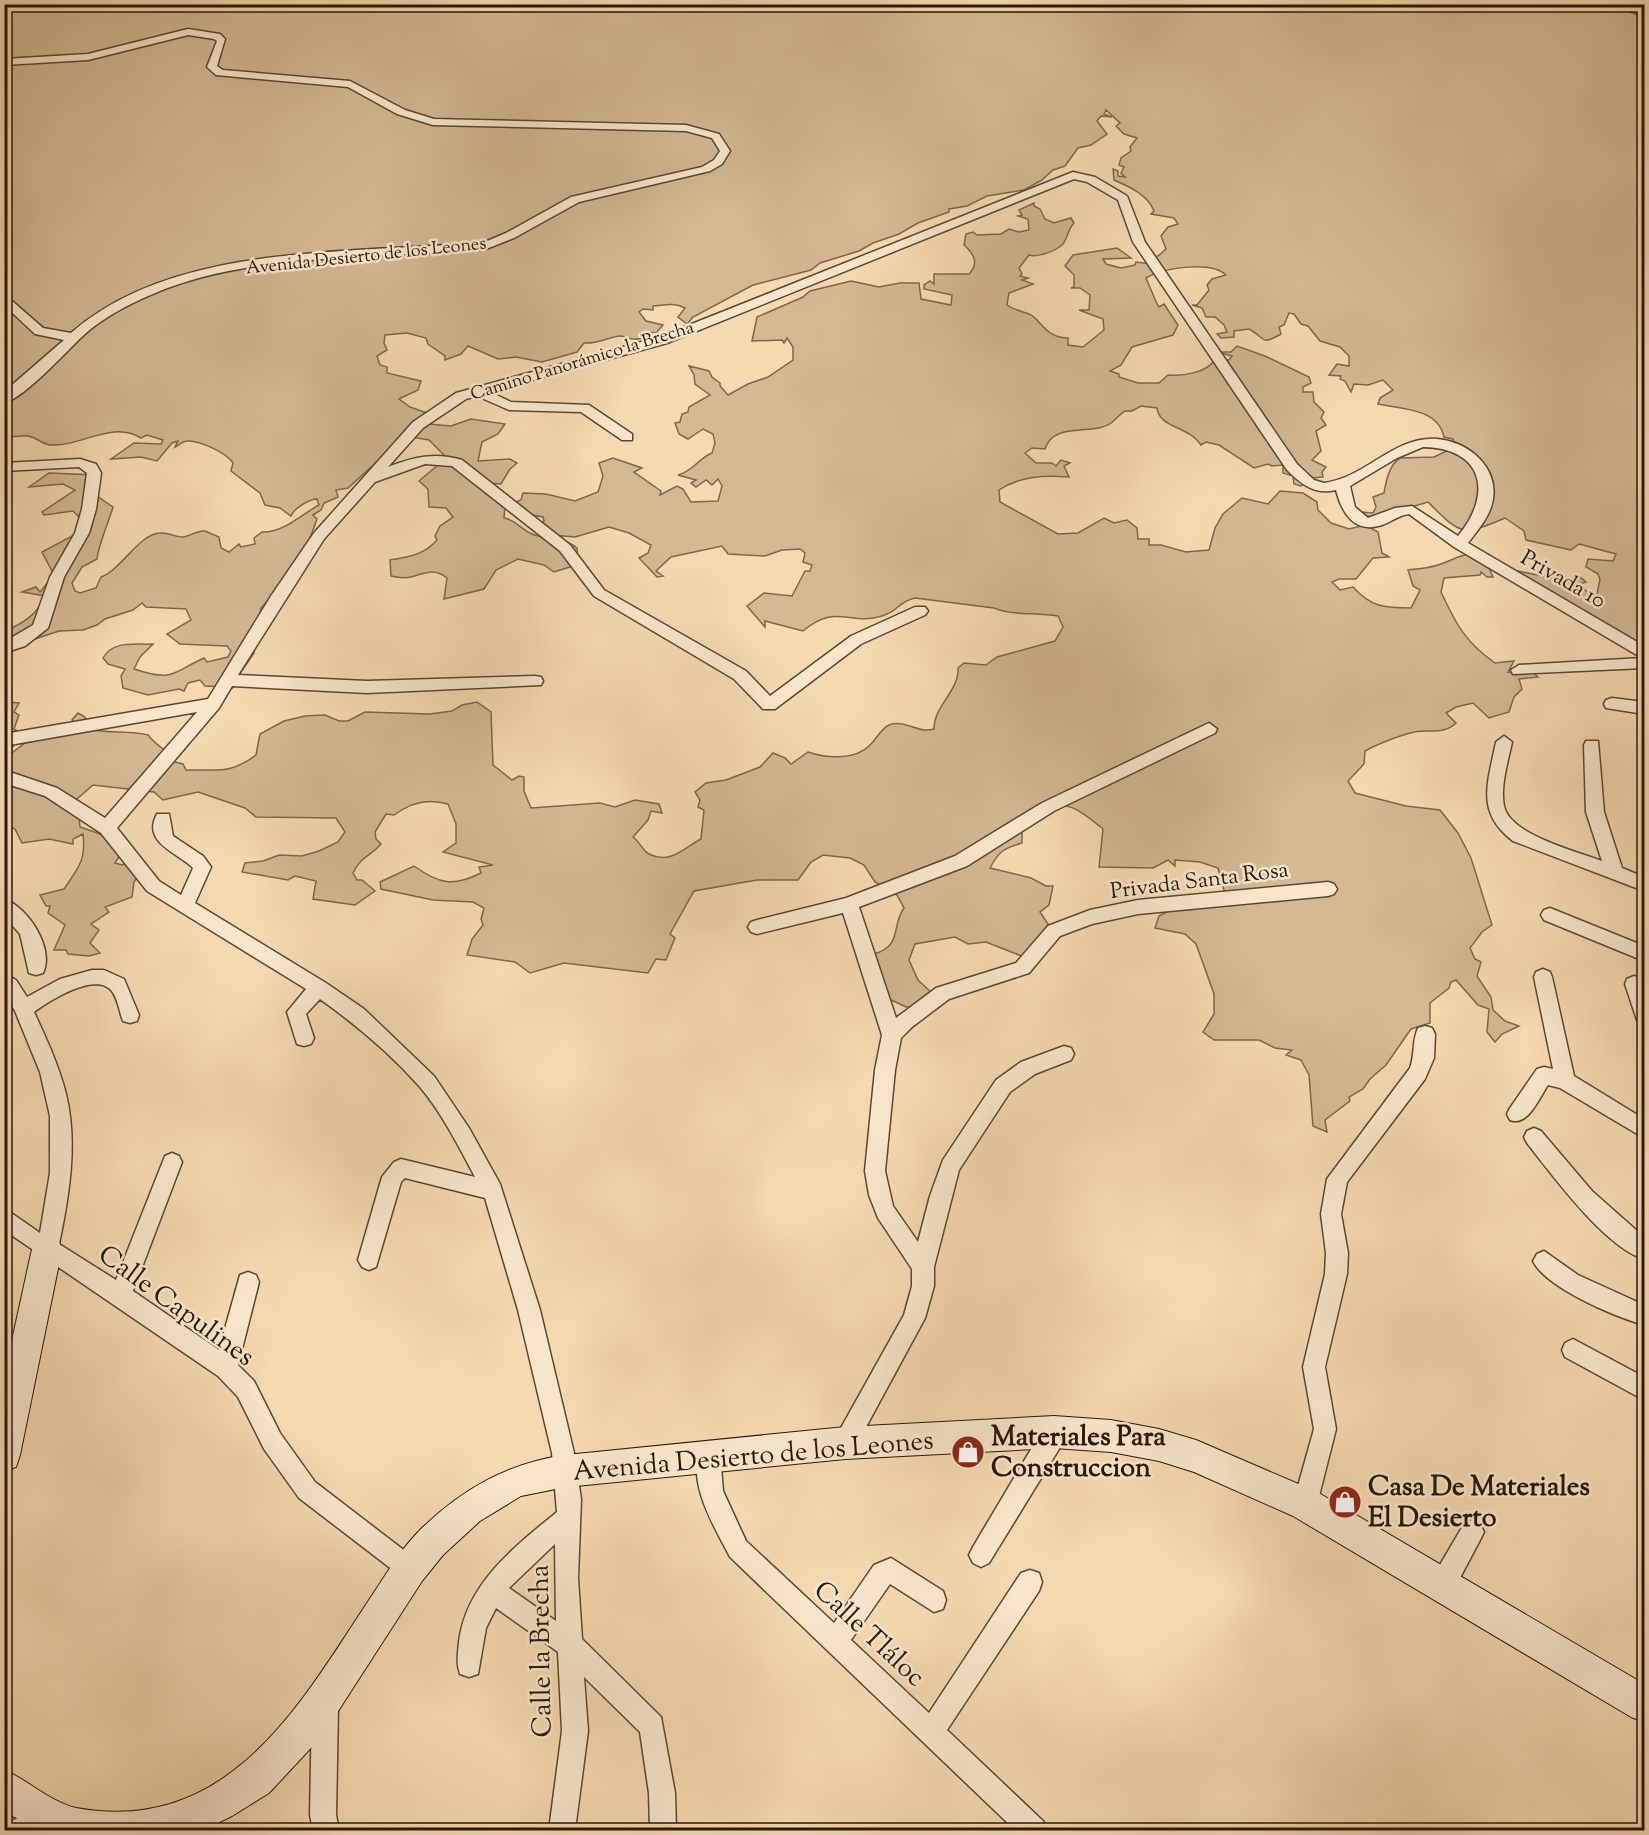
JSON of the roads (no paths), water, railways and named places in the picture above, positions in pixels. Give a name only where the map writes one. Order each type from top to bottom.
[{"type":"street","name":"Avenida Desierto de los Leones","points":[[4,62],[88,57],[188,32],[218,36],[222,41],[220,50],[212,62],[212,67],[220,73],[350,84],[423,120],[686,128],[714,135],[721,140],[725,151],[718,162],[706,169],[575,199],[561,205],[515,236],[486,245],[263,263],[172,284],[108,312],[31,380],[4,399]]},
{"type":"street","name":"Camino Panorámico la Brecha","points":[[107,828],[213,704],[319,536],[418,425],[461,396],[663,340],[1073,175],[1091,179],[1125,201],[1139,242],[1292,467],[1307,482],[1318,488],[1342,483]]},
{"type":"street","points":[[4,298],[39,331],[76,338]]},
{"type":"street","points":[[478,391],[509,406],[584,408],[627,437]]},
{"type":"street","points":[[1342,483],[1423,442],[1446,444],[1463,452],[1480,466],[1487,492],[1484,514],[1459,544]]},
{"type":"street","points":[[369,479],[419,460],[441,456],[457,463],[565,548],[599,593],[740,675],[769,705],[856,640],[920,611]]},
{"type":"street","points":[[4,467],[80,463],[91,467],[94,473],[89,509],[82,533],[57,577],[40,628],[20,642],[4,648]]},
{"type":"street","name":"Privada 10","points":[[1342,483],[1348,509],[1365,523],[1378,522],[1406,509],[1412,510],[1459,544],[1644,653]]},
{"type":"street","points":[[1519,670],[1644,663]]},
{"type":"street","points":[[228,680],[367,687],[536,681]]},
{"type":"street","points":[[4,740],[213,704]]},
{"type":"street","points":[[1612,704],[1644,708]]},
{"type":"street","points":[[757,927],[849,904],[961,861],[1048,807],[1209,729]]},
{"type":"street","points":[[1504,742],[1494,806],[1505,827],[1520,836],[1644,884]]},
{"type":"street","points":[[1592,746],[1595,812],[1615,874]]},
{"type":"street","points":[[4,776],[51,792],[107,828],[153,886],[186,904],[319,988],[357,1015],[427,1082],[462,1134],[493,1191],[529,1310],[566,1471]]},
{"type":"street","points":[[163,819],[161,829],[172,847],[199,861],[202,867],[186,904]]},
{"type":"street","name":"Privada Santa Rosa","points":[[892,1035],[919,1009],[943,993],[1022,968],[1054,931],[1090,917],[1138,907],[1329,889]]},
{"type":"street","points":[[849,904],[892,1035],[885,1070],[875,1171],[879,1195],[885,1211],[923,1267]]},
{"type":"street","points":[[4,906],[20,916],[27,927],[36,951],[36,968]]},
{"type":"street","points":[[1550,915],[1644,954]]},
{"type":"street","points":[[1543,977],[1565,1081]]},
{"type":"street","points":[[24,1009],[46,992],[72,982],[102,978],[115,982],[123,994],[130,1015]]},
{"type":"street","points":[[4,980],[13,988],[24,1009],[57,1097],[60,1121],[59,1188],[4,1455]]},
{"type":"street","points":[[1634,984],[1644,1014]]},
{"type":"street","points":[[304,1038],[296,1012],[319,988]]},
{"type":"street","points":[[1305,1504],[1325,1429],[1314,1368],[1336,1274],[1337,1253],[1330,1214],[1337,1179],[1418,1073],[1424,1058],[1425,1034]]},
{"type":"street","points":[[845,1443],[914,1318],[923,1286],[923,1267],[940,1196],[950,1166],[1003,1086],[1028,1068],[1064,1053]]},
{"type":"street","points":[[1517,1114],[1544,1075],[1565,1081],[1644,1129]]},
{"type":"street","points":[[1534,1137],[1603,1219],[1644,1249]]},
{"type":"street","points":[[121,1295],[147,1222],[172,1162]]},
{"type":"street","points":[[369,1260],[392,1177],[401,1168],[493,1191]]},
{"type":"street","name":"Calle Capulines","points":[[4,1217],[47,1249],[121,1295],[226,1368],[246,1389],[272,1441],[307,1490],[410,1569]]},
{"type":"street","points":[[1544,1261],[1570,1282],[1644,1315]]},
{"type":"street","points":[[226,1368],[248,1282]]},
{"type":"street","points":[[1573,1350],[1644,1389]]},
{"type":"street","name":"Avenida Desierto de los Leones","points":[[128,1830],[172,1826],[219,1803],[256,1780],[279,1759],[326,1699],[410,1569],[431,1543],[468,1509],[513,1483],[566,1471],[709,1454],[845,1443],[1053,1432],[1111,1437],[1159,1445],[1197,1456],[1305,1504],[1644,1704]]},
{"type":"street","points":[[981,1555],[1051,1442],[1053,1432]]},
{"type":"street","name":"Calle Tláloc","points":[[709,1454],[707,1464],[717,1507],[738,1549],[1035,1830]]},
{"type":"street","name":"Calle la Brecha","points":[[562,1830],[575,1731],[566,1578],[569,1517],[566,1471]]},
{"type":"street","points":[[469,1665],[474,1629],[491,1590],[508,1570],[569,1517]]},
{"type":"street","points":[[1443,1584],[1472,1532]]},
{"type":"street","points":[[836,1642],[883,1574],[891,1570],[934,1600]]},
{"type":"street","points":[[931,1732],[1030,1582]]},
{"type":"street","points":[[491,1590],[571,1646],[652,1726],[662,1793],[663,1830]]},
{"type":"street","points":[[326,1699],[323,1815],[326,1830]]},
{"type":"street","points":[[6,1791],[15,1798],[34,1823],[120,1830]]},
{"type":"waterway","points":[[1613,4],[1644,17]]},
{"type":"place","name":"Materiales Para Construccion","points":[[968,1452]]},
{"type":"place","name":"Casa De Materiales El Desierto","points":[[1345,1502]]}]
